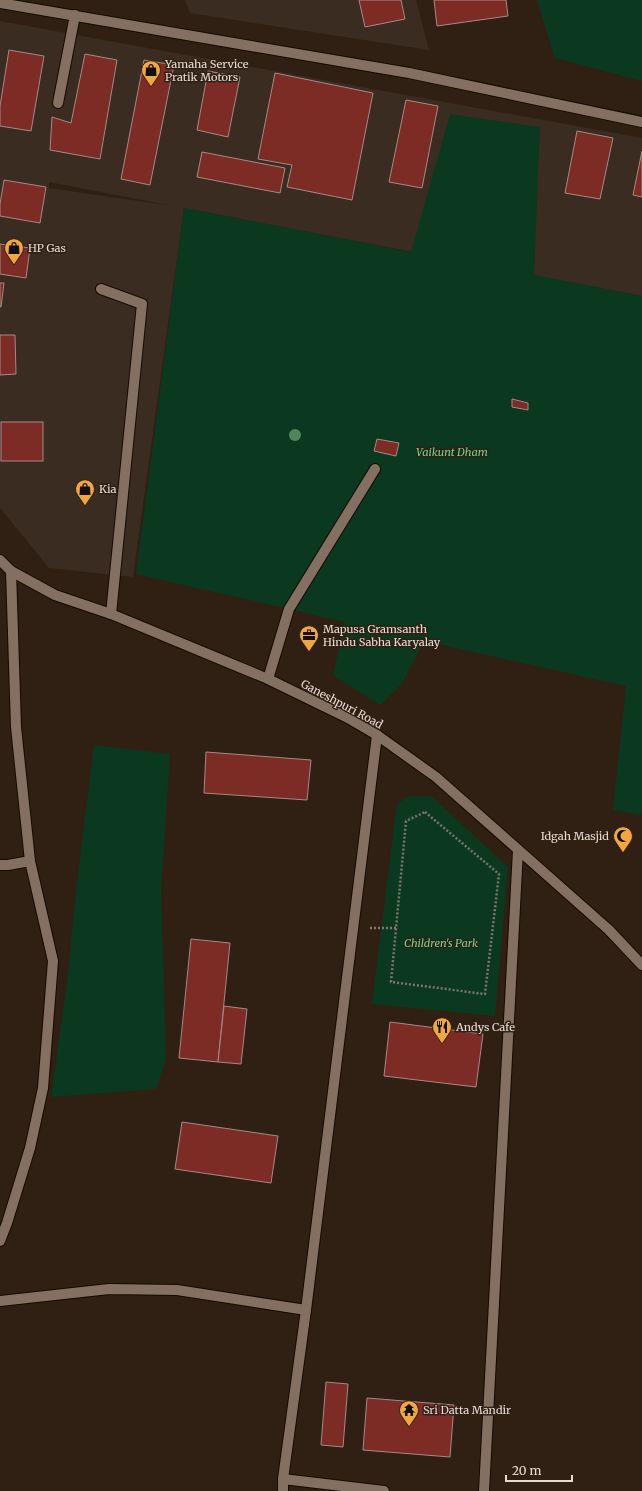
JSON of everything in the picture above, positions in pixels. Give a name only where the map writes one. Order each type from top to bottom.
[{"type":"street","points":[[0,3],[49,5],[75,15],[409,73],[642,122]]},
{"type":"street","points":[[58,103],[75,15]]},
{"type":"street","points":[[101,289],[142,304],[110,614]]},
{"type":"street","points":[[268,679],[289,609],[375,469]]},
{"type":"street","name":"Ganeshpuri Road","points":[[0,560],[11,571],[55,595],[110,614],[268,679],[348,718],[377,735],[436,777],[609,930],[642,965]]},
{"type":"street","points":[[0,1241],[7,1224],[30,1148],[43,1088],[53,961],[30,861],[16,727],[11,571]]},
{"type":"street","points":[[283,1491],[283,1479],[306,1310],[377,735]]},
{"type":"street","points":[[484,1491],[518,850]]},
{"type":"street","points":[[0,865],[30,861]]},
{"type":"street","points":[[0,1301],[109,1289],[177,1290],[306,1310]]},
{"type":"street","points":[[283,1479],[384,1491]]},
{"type":"path","points":[[425,812],[498,874],[485,994],[391,982],[396,928],[406,821],[425,812]]},
{"type":"path","points":[[382,928],[396,928]]},
{"type":"shaded area","points":[[185,0],[416,0],[429,50],[190,13]]},
{"type":"shaded area","points":[[0,21],[642,138],[642,296],[184,208],[133,577],[49,568],[0,508]],"holes":[[[49,182],[173,206],[49,188]]]},
{"type":"green space","points":[[537,0],[642,0],[642,81],[555,58]]},
{"type":"green space","name":"Vaikunt Dham","points":[[450,114],[540,127],[534,275],[642,296],[642,815],[613,810],[626,686],[424,641],[401,685],[380,705],[333,675],[345,622],[136,574],[184,208],[411,252]]},
{"type":"green space","points":[[94,745],[170,754],[161,890],[166,1059],[156,1089],[51,1097],[67,983],[77,882]]},
{"type":"green space","name":"Children's Park","points":[[409,796],[431,796],[508,867],[495,1016],[372,1004],[397,804]]},
{"type":"building","points":[[359,0],[401,0],[405,19],[365,27]]},
{"type":"building","points":[[434,0],[506,0],[508,16],[437,26]]},
{"type":"building","points":[[9,50],[44,56],[31,131],[0,126],[0,106]]},
{"type":"building","points":[[85,54],[117,60],[100,159],[50,150],[52,117],[71,123]]},
{"type":"building","points":[[144,60],[174,65],[150,185],[121,179]]},
{"type":"building","points":[[208,71],[240,77],[228,137],[197,130]]},
{"type":"building","points":[[275,73],[373,93],[352,200],[287,187],[292,165],[258,159]]},
{"type":"building","points":[[406,100],[438,106],[422,188],[389,182]]},
{"type":"building","points":[[577,131],[613,138],[600,199],[565,193]]},
{"type":"building","points":[[642,151],[642,197],[633,195]]},
{"type":"building","points":[[202,152],[285,168],[280,193],[197,177]]},
{"type":"building","points":[[4,180],[46,187],[40,223],[0,216],[0,204]]},
{"type":"building","points":[[0,244],[30,248],[26,278],[0,274]]},
{"type":"building","points":[[0,283],[4,283],[1,307],[0,307]]},
{"type":"building","points":[[0,335],[15,335],[16,374],[0,375]]},
{"type":"building","points":[[512,399],[528,403],[528,410],[512,407]]},
{"type":"building","points":[[1,422],[43,422],[43,461],[1,461]]},
{"type":"building","points":[[377,439],[399,443],[396,456],[374,451]]},
{"type":"building","points":[[206,752],[311,760],[307,800],[204,793]]},
{"type":"building","points":[[191,939],[230,943],[218,1062],[179,1058]]},
{"type":"building","points":[[224,1006],[247,1009],[241,1064],[218,1062]]},
{"type":"building","points":[[390,1022],[483,1034],[476,1087],[384,1076]]},
{"type":"building","points":[[182,1122],[278,1136],[271,1183],[175,1169]]},
{"type":"building","points":[[326,1382],[348,1384],[343,1447],[321,1445]]},
{"type":"building","name":"Sri Datta Mandir","points":[[367,1398],[454,1405],[450,1457],[363,1450]]},
{"type":"place","name":"Yamaha Service Pratik Motors","points":[[151,87]]},
{"type":"place","name":"HP Gas","points":[[14,265]]},
{"type":"place","name":"Kia","points":[[85,506]]},
{"type":"place","name":"Mapusa Gramsanth Hindu Sabha Karyalay","points":[[309,652]]},
{"type":"place","name":"Idgah Masjid","points":[[623,853]]},
{"type":"place","name":"Andys Cafe","points":[[442,1044]]},
{"type":"place","name":"Sri Datta Mandir","points":[[409,1427]]}]
